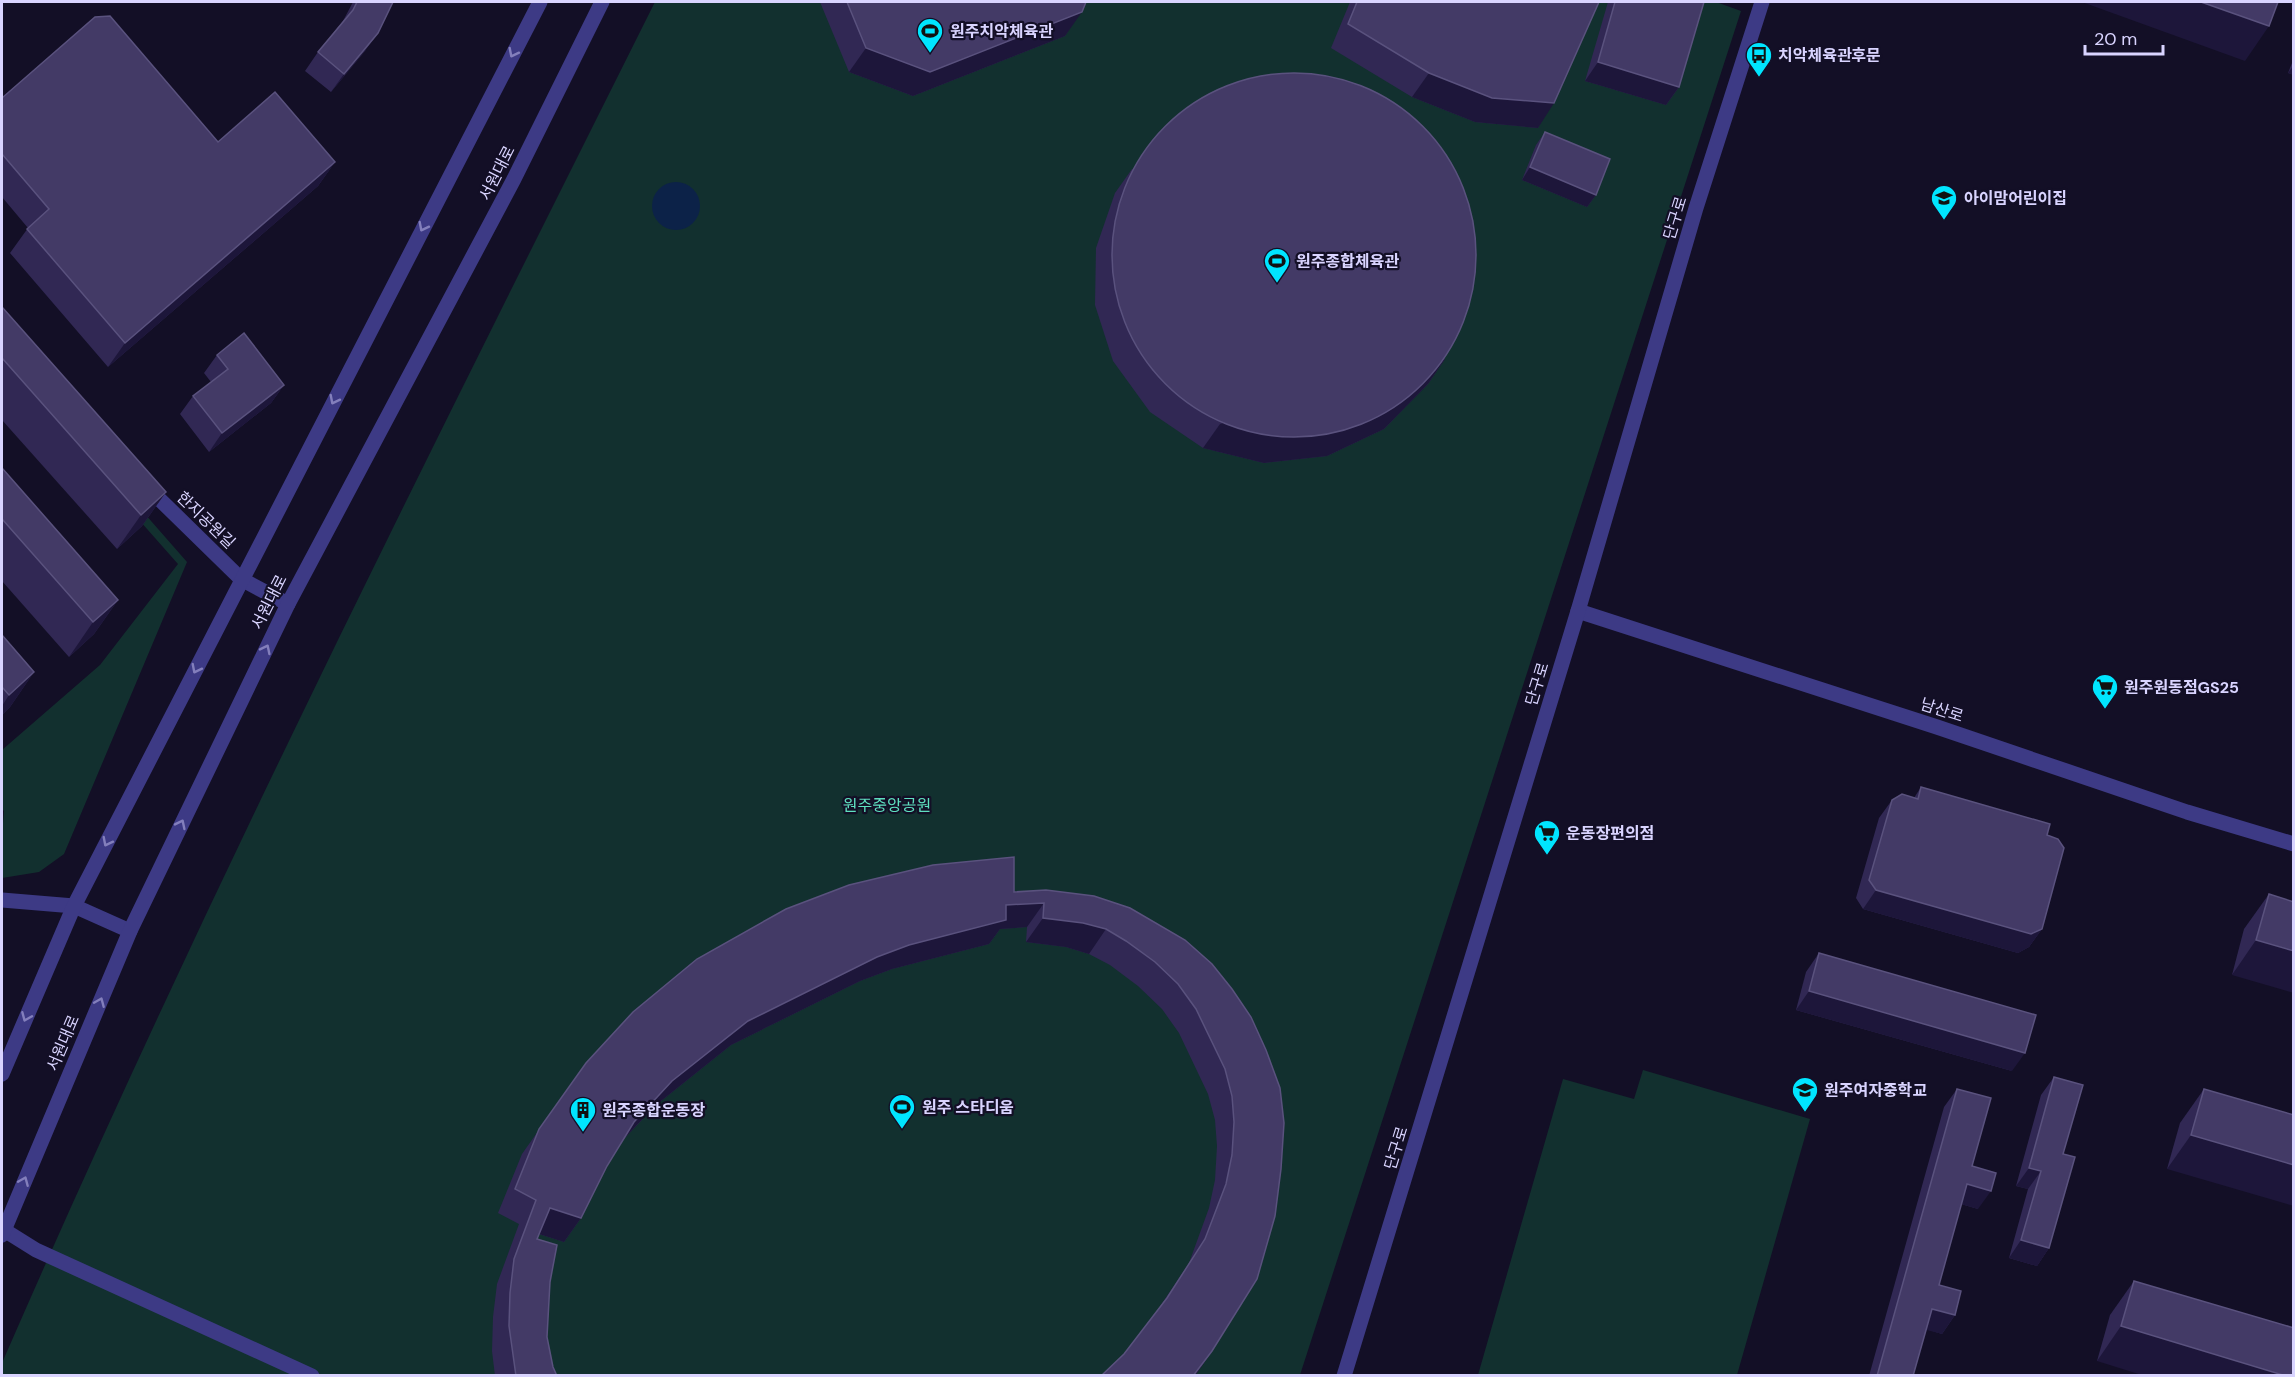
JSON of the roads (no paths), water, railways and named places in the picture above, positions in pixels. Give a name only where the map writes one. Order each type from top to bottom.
[{"type":"street","points":[[2,1074],[74,906],[540,2]]},
{"type":"street","name":"서원대로","points":[[3,1232],[130,931],[288,604],[514,179],[602,2]]},
{"type":"street","name":"단구로","points":[[1344,1376],[1578,611],[1693,219],[1762,2]]},
{"type":"street","name":"한지공원길","points":[[139,479],[242,579],[288,604]]},
{"type":"street","name":"남산로","points":[[1578,611],[1937,727],[2187,812],[2294,844]]},
{"type":"street","points":[[2,900],[74,906],[130,931]]},
{"type":"street","points":[[3,1232],[36,1250],[312,1376]]},
{"type":"water","points":[[676,182],[693,189],[700,206],[693,223],[676,230],[659,223],[652,206],[659,189]]},
{"type":"place","name":"원주치악체육관","points":[[930,54]]},
{"type":"place","name":"치악체육관후문","points":[[1759,78]]},
{"type":"place","name":"아이맘어린이집","points":[[1944,221]]},
{"type":"place","name":"원주종합체육관","points":[[1277,284]]},
{"type":"place","name":"원주원동점GS25","points":[[2105,710]]},
{"type":"place","name":"운동장편의점","points":[[1547,856]]},
{"type":"place","name":"원주여자중학교","points":[[1805,1113]]},
{"type":"place","name":"원주 스타디움","points":[[902,1130]]},
{"type":"place","name":"원주종합운동장","points":[[583,1133]]},
{"type":"park label","name":"원주중앙공원","points":[[887,805]]}]
